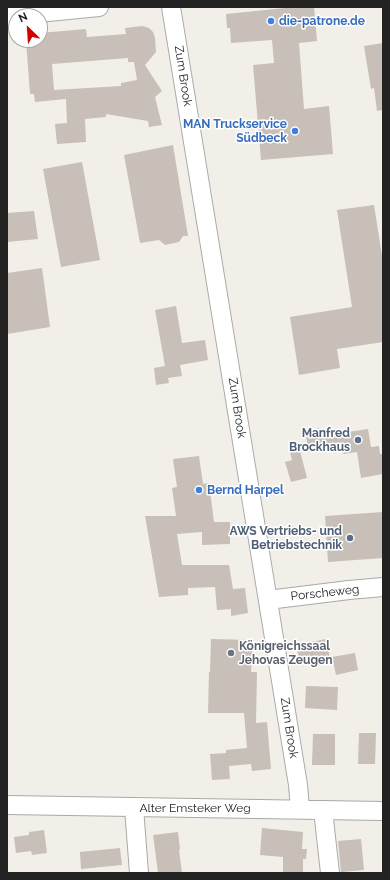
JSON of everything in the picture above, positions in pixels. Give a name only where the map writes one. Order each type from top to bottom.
[{"type":"street","points":[[7,16],[99,7]]},
{"type":"street","name":"Zum Brook","points":[[172,7],[298,785],[300,809]]},
{"type":"street","name":"Porscheweg","points":[[268,600],[383,587]]},
{"type":"street","name":"Alter Emsteker Weg","points":[[7,805],[383,811]]},
{"type":"street","points":[[134,808],[139,873]]},
{"type":"street","points":[[323,810],[330,873]]},
{"type":"building","name":"MAN Truckservice Südbeck","points":[[295,7],[314,7],[317,41],[299,43],[304,109],[329,106],[333,154],[261,160],[253,65],[274,63],[272,40],[231,43],[230,28],[227,28],[226,14]]},
{"type":"building","points":[[142,26],[149,28],[153,32],[156,52],[145,65],[162,91],[155,97],[162,125],[149,127],[148,121],[106,114],[106,117],[85,119],[86,142],[57,144],[55,124],[67,123],[66,99],[35,102],[34,94],[30,94],[27,48],[48,48],[48,32],[86,29],[87,37],[126,34],[125,28]],"holes":[[[128,58],[128,62],[134,62],[137,80],[121,83],[121,86],[54,90],[52,64]]]},
{"type":"building","points":[[383,43],[383,110],[377,111],[374,88],[371,89],[364,46]]},
{"type":"building","points":[[173,145],[188,236],[183,236],[179,242],[165,245],[159,240],[140,243],[124,155]]},
{"type":"building","points":[[82,162],[100,260],[61,267],[43,169]]},
{"type":"building","points":[[374,205],[383,262],[383,342],[337,349],[340,368],[299,375],[290,317],[352,307],[337,210]]},
{"type":"building","points":[[34,211],[38,239],[7,242],[7,213]]},
{"type":"building","points":[[42,268],[50,327],[7,334],[7,273]]},
{"type":"building","points":[[176,306],[182,343],[205,340],[208,360],[180,365],[182,376],[168,378],[169,383],[156,385],[154,368],[165,366],[155,310]]},
{"type":"building","points":[[320,428],[322,436],[368,429],[371,447],[379,446],[380,454],[383,454],[383,474],[361,478],[357,452],[343,454],[341,445],[309,452],[305,431]]},
{"type":"building","points":[[299,447],[307,478],[291,482],[285,462],[292,460],[289,449]]},
{"type":"building","points":[[199,456],[203,484],[209,483],[214,522],[230,522],[230,544],[202,545],[202,532],[177,534],[182,565],[229,565],[233,589],[245,588],[248,613],[231,616],[231,609],[217,610],[215,587],[188,588],[188,595],[159,597],[145,516],[176,516],[172,488],[177,487],[173,459]]},
{"type":"building","points":[[383,512],[383,558],[328,562],[325,516]]},
{"type":"building","points":[[211,639],[253,640],[251,672],[257,672],[256,723],[267,722],[271,769],[252,771],[251,764],[229,766],[230,779],[212,780],[210,754],[226,753],[226,750],[247,748],[244,713],[208,713]]},
{"type":"building","points":[[326,639],[330,657],[300,663],[296,645]]},
{"type":"building","points":[[355,653],[358,670],[336,675],[332,657]]},
{"type":"building","points":[[306,686],[338,687],[337,710],[305,708]]},
{"type":"building","points":[[359,733],[376,733],[375,764],[358,764]]},
{"type":"building","points":[[313,734],[335,734],[335,765],[312,765]]},
{"type":"building","points":[[262,828],[303,832],[302,849],[307,849],[306,859],[303,859],[303,873],[283,873],[283,857],[260,855]]},
{"type":"building","points":[[44,830],[47,853],[32,855],[31,851],[16,853],[14,837],[29,835],[29,832]]},
{"type":"building","points":[[178,832],[182,873],[158,873],[153,835]]},
{"type":"building","points":[[361,839],[364,870],[341,872],[338,841]]},
{"type":"building","points":[[120,848],[122,865],[81,869],[80,852]]},
{"type":"place","name":"die-patrone.de","points":[[271,21]]},
{"type":"place","name":"MAN Truckservice Südbeck","points":[[295,131]]},
{"type":"place","name":"Manfred Brockhaus","points":[[358,440]]},
{"type":"place","name":"Bernd Harpel","points":[[199,490]]},
{"type":"place","name":"AWS Vertriebs- und Betriebstechnik","points":[[350,538]]},
{"type":"place","name":"Königreichssaal Jehovas Zeugen","points":[[231,653]]}]
